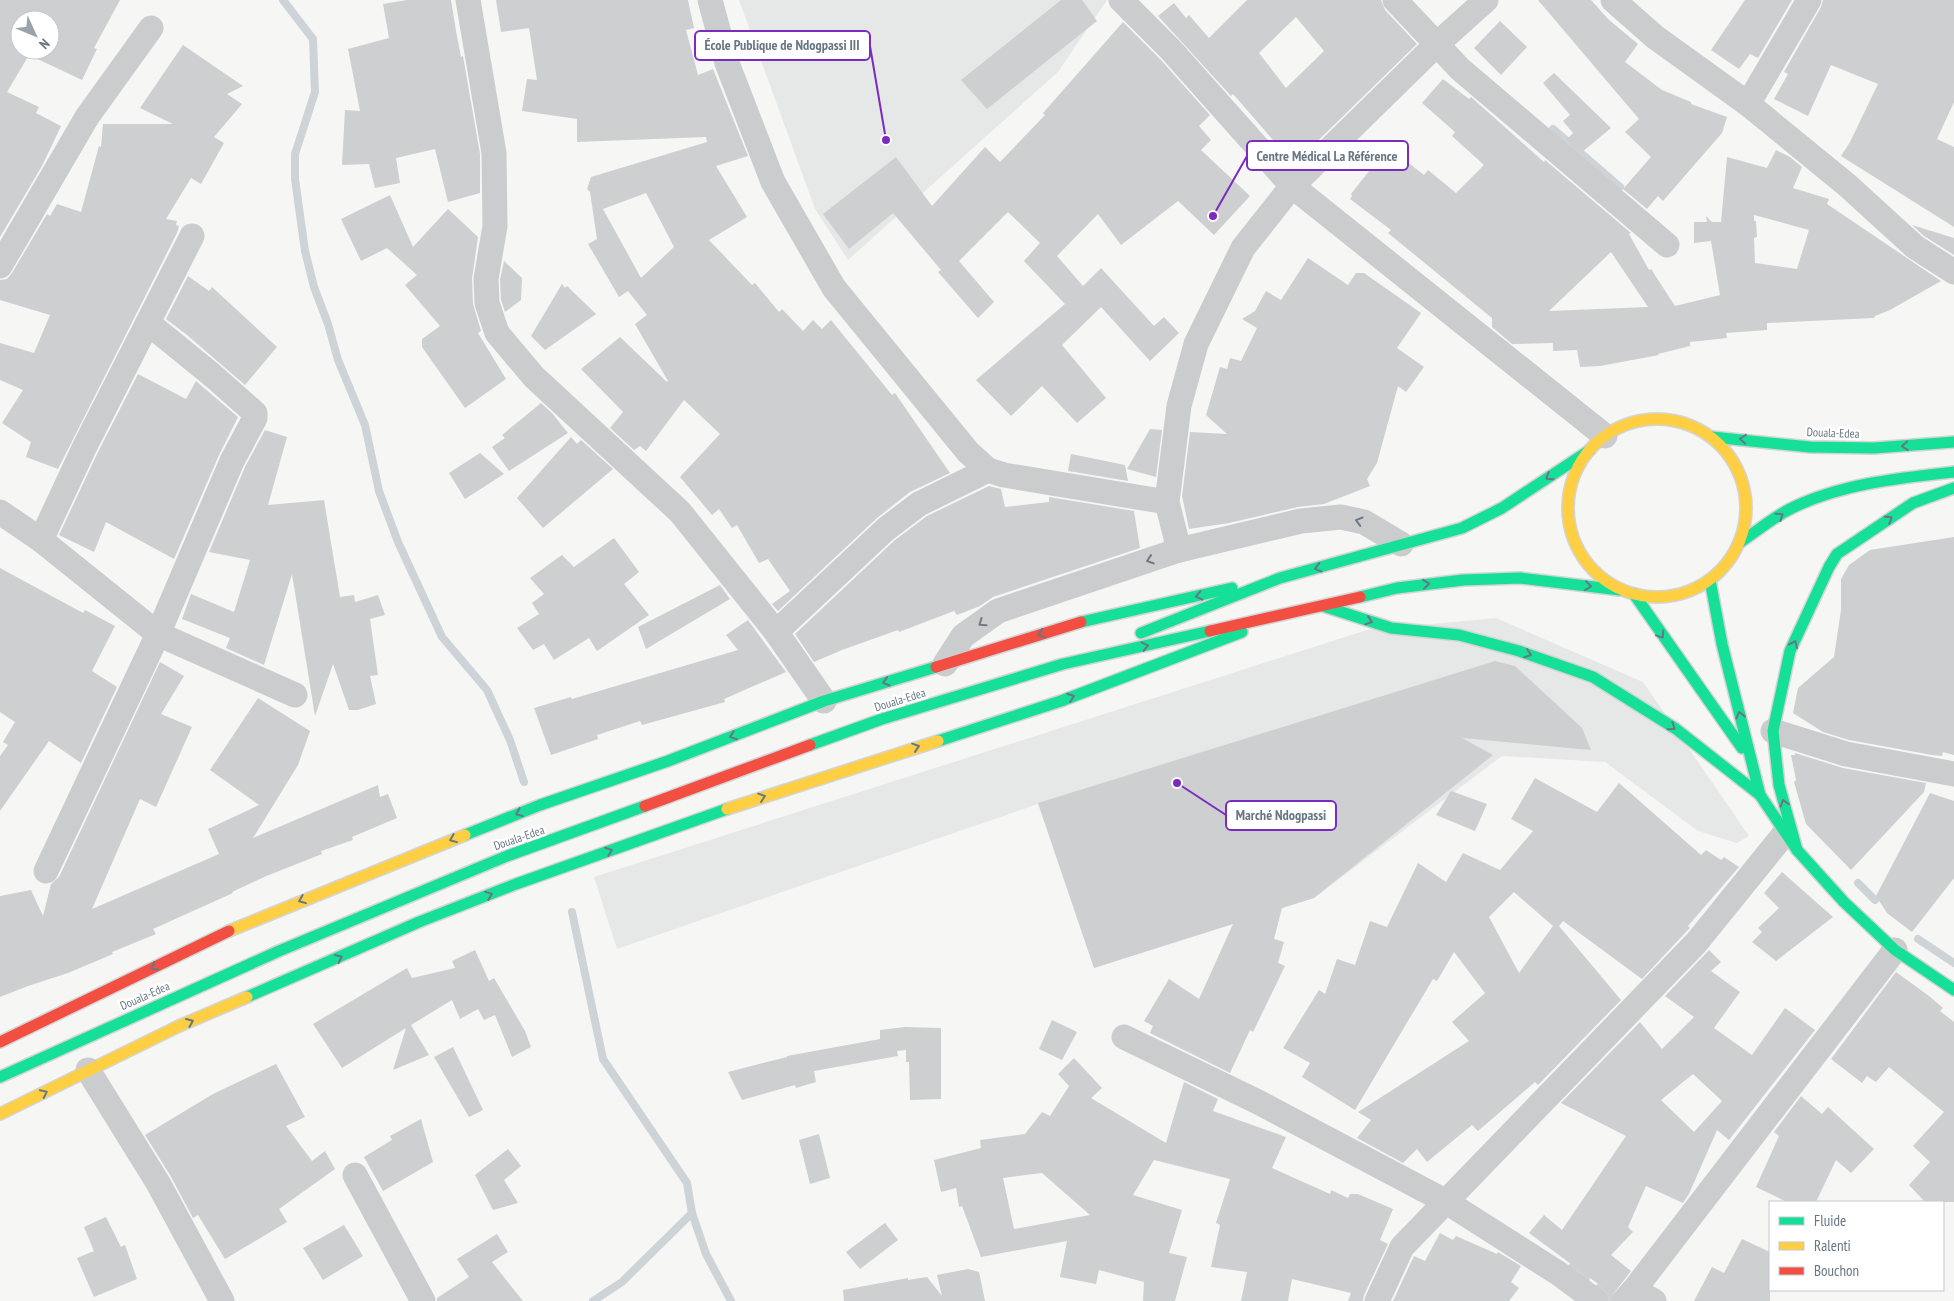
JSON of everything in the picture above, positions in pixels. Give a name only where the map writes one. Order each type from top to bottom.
[{"type":"main road","points":[[0,1042],[239,926],[540,805],[668,761],[824,700],[1089,620],[1280,578],[1462,528],[1502,508],[1625,425],[1646,419],[1669,419],[1691,425],[1712,437],[1728,453],[1740,474],[1746,496],[1746,520],[1740,543],[1727,563],[1710,580],[1689,591],[1667,597],[1520,578],[1463,580],[1397,588],[1293,613],[1061,701],[741,804],[516,884],[419,922],[179,1026],[0,1114]]},
{"type":"main road","name":"Douala-Edea","points":[[1712,437],[1819,447],[1874,448],[1954,442]]},
{"type":"main road","points":[[1597,443],[1577,470],[1569,492],[1568,516],[1573,539],[1584,560],[1600,577],[1620,590]]},
{"type":"main road","points":[[1740,543],[1789,510],[1817,497],[1900,478],[1954,472]]},
{"type":"main road","points":[[1791,841],[1779,785],[1773,731],[1790,651],[1828,567],[1837,554],[1913,503],[1954,488]]},
{"type":"main road","name":"Douala-Edea","points":[[1063,664],[1280,578]]},
{"type":"main road","points":[[1710,580],[1722,644],[1760,795]]},
{"type":"main road","points":[[1634,594],[1752,763]]},
{"type":"main road","points":[[1323,606],[1391,628],[1467,638],[1518,651],[1593,677],[1676,729],[1760,795],[1791,841],[1844,902],[1895,950],[1954,990]]},
{"type":"main road","name":"Douala-Edea","points":[[0,1077],[279,951],[507,856],[882,719],[1063,664],[1293,613]]},
{"type":"street","points":[[468,0],[494,153],[496,226],[486,279],[487,303],[497,333],[534,377],[680,512],[776,632],[824,700]]},
{"type":"street","points":[[710,0],[727,63],[773,182],[834,288],[968,452],[988,470],[1004,475],[1167,502]]},
{"type":"street","points":[[1121,0],[1170,50],[1292,186],[1597,443]]},
{"type":"street","points":[[1395,0],[1460,69],[1668,245]]},
{"type":"street","points":[[1179,550],[1167,502],[1179,406],[1196,344],[1243,248],[1292,186],[1436,45],[1486,0]]},
{"type":"street","points":[[1613,0],[1655,37],[1748,104],[1847,185],[1915,247],[1954,272]]},
{"type":"street","points":[[1748,104],[1808,0]]},
{"type":"street","points":[[0,266],[87,117],[150,28]]},
{"type":"street","points":[[41,540],[85,446],[192,236]]},
{"type":"street","points":[[46,871],[158,634],[232,461],[255,418],[255,413],[212,375],[148,324]]},
{"type":"street","points":[[776,632],[886,528],[919,504],[988,470]]},
{"type":"street","points":[[0,512],[41,540],[158,634],[295,695]]},
{"type":"street","points":[[945,664],[964,636],[998,611],[1179,550],[1301,521],[1341,517],[1364,522],[1401,544]]},
{"type":"street","points":[[1773,731],[1846,754],[1954,774]]},
{"type":"street","points":[[1377,1301],[1402,1247],[1551,1095],[1791,841]]},
{"type":"street","points":[[1638,1297],[1895,950]]},
{"type":"street","points":[[1124,1037],[1258,1102],[1446,1201],[1596,1301]]},
{"type":"street","points":[[88,1070],[158,1183],[222,1301]]},
{"type":"street","points":[[355,1175],[423,1301]]},
{"type":"shaded area","points":[[739,0],[1107,0],[1058,72],[848,260],[815,209]]},
{"type":"shaded area","points":[[1496,618],[1643,682],[1749,836],[1737,843],[1698,831],[1605,762],[1502,756],[1314,898],[1094,968],[1038,804],[617,949],[594,877],[1367,630]]},
{"type":"building","points":[[0,0],[120,0],[94,48],[97,49],[82,80],[40,60],[60,60],[60,10],[10,10],[10,60],[26,60],[7,92],[39,107],[36,113],[61,126],[42,166],[0,237]]},
{"type":"building","points":[[407,0],[451,0],[480,154],[480,193],[448,202],[435,149],[396,158],[400,183],[375,188],[369,164],[342,165],[345,110],[360,111],[348,49],[389,38],[383,4]]},
{"type":"building","points":[[496,0],[688,0],[694,28],[686,30],[698,75],[713,69],[748,156],[716,166],[747,217],[709,240],[752,285],[755,283],[779,312],[782,309],[803,331],[813,320],[822,329],[831,320],[892,395],[895,393],[950,473],[910,492],[877,518],[778,611],[772,604],[790,591],[768,559],[759,563],[737,525],[732,528],[719,509],[712,515],[680,477],[720,434],[684,400],[646,451],[640,446],[634,450],[610,428],[623,412],[581,369],[620,337],[668,381],[635,324],[647,315],[628,291],[619,297],[588,244],[597,239],[590,192],[587,189],[591,177],[707,142],[706,137],[577,142],[577,119],[522,111],[527,79],[537,80],[529,28],[501,32]],"holes":[[[646,193],[674,247],[641,278],[603,209]]]},
{"type":"building","points":[[1061,0],[1082,0],[1097,21],[987,109],[961,80]]},
{"type":"building","points":[[1247,0],[1381,0],[1385,10],[1417,44],[1294,164],[1233,94],[1231,96],[1158,16],[1174,3],[1186,18],[1189,15],[1209,38]],"holes":[[[1296,17],[1324,51],[1286,88],[1259,53]]]},
{"type":"building","points":[[1538,0],[1591,0],[1608,19],[1638,44],[1625,62],[1662,90],[1691,102],[1691,104],[1727,117],[1722,133],[1663,201],[1658,196],[1647,209],[1623,189],[1651,157],[1625,132],[1639,119]]},
{"type":"building","points":[[1745,0],[1792,0],[1758,58],[1750,54],[1739,69],[1711,50]]},
{"type":"building","points":[[1823,0],[1954,0],[1954,102],[1937,139],[1954,147],[1954,227],[1841,156],[1850,142],[1878,84],[1831,65],[1808,116],[1774,99],[1788,74],[1784,72],[1821,7]]},
{"type":"building","points":[[1500,21],[1527,47],[1501,75],[1474,48]]},
{"type":"building","points":[[1123,22],[1161,60],[1210,115],[1199,126],[1211,140],[1201,150],[1250,196],[1214,235],[1178,201],[1121,245],[1098,214],[1057,256],[1083,286],[1101,268],[1154,326],[1164,317],[1179,333],[1150,361],[1101,307],[1062,345],[1106,398],[1077,423],[1042,386],[1011,416],[976,380],[1065,304],[1024,261],[1040,243],[1008,212],[959,261],[994,302],[978,318],[938,272],[941,270],[893,213],[849,249],[823,214],[896,157],[932,206],[985,147],[1000,162],[1045,115],[1043,113]]},
{"type":"building","points":[[183,45],[243,86],[227,94],[242,104],[214,137],[224,143],[201,184],[191,178],[166,219],[177,221],[176,225],[179,226],[177,233],[58,469],[26,457],[31,442],[2,423],[23,390],[0,380],[0,343],[34,353],[50,315],[0,300],[0,280],[7,279],[12,273],[47,214],[50,216],[57,204],[81,212],[99,146],[101,147],[103,124],[173,124],[140,108]]},
{"type":"building","points":[[1554,73],[1611,128],[1581,153],[1566,140],[1573,133],[1563,121],[1570,115],[1543,83]]},
{"type":"building","points":[[1443,79],[1469,99],[1471,97],[1544,162],[1545,160],[1631,233],[1629,234],[1649,270],[1651,269],[1675,306],[1720,295],[1711,241],[1694,243],[1694,222],[1707,222],[1706,216],[1712,222],[1721,222],[1727,157],[1767,168],[1776,150],[1790,157],[1802,167],[1793,188],[1829,199],[1827,204],[1941,281],[1874,318],[1767,323],[1767,330],[1726,333],[1727,338],[1690,342],[1690,346],[1659,355],[1600,366],[1580,367],[1577,350],[1553,351],[1553,343],[1512,344],[1492,327],[1492,318],[1388,233],[1391,230],[1350,199],[1351,194],[1388,147],[1424,175],[1428,170],[1456,193],[1484,165],[1452,136],[1455,132],[1422,103]],"holes":[[[1754,215],[1809,230],[1797,269],[1755,263],[1754,238],[1757,237]],[[1611,252],[1648,307],[1549,311]]]},
{"type":"building","points":[[390,195],[413,247],[448,209],[478,237],[472,279],[473,304],[481,331],[478,333],[506,379],[465,408],[422,347],[422,339],[440,326],[405,285],[417,275],[387,248],[361,261],[341,219]]},
{"type":"building","points":[[1912,225],[1954,238],[1954,255],[1924,236]]},
{"type":"building","points":[[1308,258],[1348,285],[1356,273],[1364,273],[1421,313],[1397,348],[1424,367],[1406,392],[1398,386],[1377,463],[1367,479],[1370,486],[1324,504],[1298,507],[1229,523],[1189,529],[1182,496],[1190,432],[1227,434],[1206,415],[1220,367],[1227,369],[1230,358],[1241,361],[1257,328],[1242,319],[1255,311],[1266,291],[1281,300]]},
{"type":"building","points":[[504,261],[522,278],[521,300],[505,312],[501,300],[500,280]]},
{"type":"building","points":[[188,276],[209,291],[212,287],[277,347],[245,385],[166,319]]},
{"type":"building","points":[[562,284],[565,288],[567,286],[596,314],[545,350],[531,336]]},
{"type":"building","points":[[138,374],[186,399],[196,381],[238,417],[219,455],[174,559],[106,522],[94,552],[59,535],[98,452]]},
{"type":"building","points":[[541,403],[568,433],[509,471],[492,447],[505,438],[502,435]]},
{"type":"building","points":[[1150,429],[1162,430],[1156,477],[1127,469]]},
{"type":"building","points":[[265,430],[287,437],[268,505],[324,500],[340,597],[354,595],[355,602],[378,595],[385,615],[370,619],[378,675],[370,676],[376,704],[358,710],[349,710],[333,664],[315,716],[292,574],[264,665],[226,648],[230,638],[182,619],[191,594],[234,612],[250,560],[209,552],[245,467]]},
{"type":"building","points":[[571,437],[577,444],[581,440],[613,469],[543,528],[517,498]]},
{"type":"building","points":[[480,453],[504,474],[465,499],[449,473]]},
{"type":"building","points":[[1071,454],[1125,465],[1128,481],[1068,471]]},
{"type":"building","points":[[989,486],[1001,489],[1005,507],[1049,502],[1049,497],[1134,511],[1140,548],[993,597],[980,606],[957,615],[954,611],[899,632],[898,630],[842,650],[814,662],[795,634],[895,540],[927,516]]},
{"type":"building","points":[[1954,537],[1954,755],[1943,752],[1942,756],[1932,755],[1849,740],[1823,732],[1793,713],[1798,688],[1834,657],[1841,610],[1841,579],[1849,565],[1870,550]]},
{"type":"building","points":[[614,538],[639,572],[624,584],[649,615],[597,651],[589,638],[554,660],[544,644],[533,650],[517,628],[539,614],[532,603],[544,594],[530,578],[562,555],[574,567]]},
{"type":"building","points":[[0,568],[83,613],[85,610],[115,626],[92,671],[117,687],[81,763],[49,741],[0,811],[0,756],[8,745],[3,742],[15,722],[0,712]]},
{"type":"building","points":[[720,585],[730,599],[646,649],[638,627]]},
{"type":"building","points":[[748,620],[786,672],[724,699],[725,702],[642,725],[640,721],[597,735],[598,739],[551,755],[534,708],[571,697],[572,699],[738,650],[726,635]]},
{"type":"building","points":[[1495,661],[1515,666],[1582,728],[1591,750],[1462,738],[1493,755],[1314,898],[1282,908],[1274,939],[1284,942],[1278,963],[1285,966],[1253,1032],[1250,1030],[1230,1073],[1150,1033],[1153,1026],[1144,1021],[1169,979],[1199,999],[1233,924],[1094,968],[1038,803]]},
{"type":"building","points":[[160,662],[184,676],[161,714],[192,727],[156,807],[140,799],[92,909],[219,854],[208,829],[259,805],[210,770],[258,698],[310,731],[298,765],[253,838],[378,785],[380,797],[388,794],[397,818],[352,837],[353,840],[321,851],[322,854],[264,877],[153,929],[156,934],[112,952],[113,954],[68,973],[0,997],[0,896],[31,890],[43,916],[51,884],[59,877]]},
{"type":"building","points":[[1795,753],[1843,768],[1926,783],[1924,792],[1851,870],[1806,824],[1794,782],[1796,780],[1791,755],[1795,755]]},
{"type":"building","points":[[1535,778],[1597,812],[1619,783],[1701,855],[1706,850],[1721,860],[1724,857],[1739,867],[1688,926],[1690,928],[1642,979],[1563,921],[1559,926],[1621,1000],[1538,1085],[1535,1082],[1478,1131],[1472,1125],[1427,1162],[1417,1149],[1403,1163],[1357,1138],[1371,1120],[1358,1112],[1469,1041],[1452,1022],[1485,993],[1454,952],[1437,981],[1433,979],[1355,1110],[1302,1077],[1310,1063],[1283,1048],[1319,990],[1325,994],[1337,959],[1355,965],[1370,921],[1387,927],[1418,863],[1446,882],[1463,853],[1500,870],[1533,831],[1511,819]],"holes":[[[1514,892],[1553,926],[1519,973],[1489,917]]]},
{"type":"building","points":[[1451,791],[1487,804],[1475,831],[1436,815]]},
{"type":"building","points":[[1930,793],[1954,801],[1954,878],[1912,932],[1887,913],[1876,896]]},
{"type":"building","points":[[1782,872],[1833,917],[1776,961],[1752,942],[1762,932],[1758,928],[1779,908],[1764,893]]},
{"type":"building","points":[[475,950],[489,981],[494,978],[525,1031],[531,1047],[512,1057],[495,1015],[484,1020],[478,1009],[460,1019],[452,1000],[411,1025],[429,1055],[393,1070],[406,1028],[342,1068],[313,1024],[407,968],[412,978],[455,968],[452,961]]},
{"type":"building","points":[[1709,950],[1721,962],[1711,971],[1740,992],[1714,1028],[1752,1055],[1785,1008],[1815,1030],[1729,1140],[1717,1130],[1689,1194],[1683,1203],[1646,1186],[1628,1227],[1633,1232],[1611,1255],[1631,1271],[1611,1297],[1605,1289],[1529,1233],[1544,1215],[1562,1230],[1626,1136],[1561,1103],[1640,1022],[1662,1049],[1694,1017],[1665,996]],"holes":[[[1693,1074],[1722,1101],[1694,1132],[1661,1100]]]},
{"type":"building","points":[[1896,972],[1943,1008],[1940,1011],[1954,1022],[1954,1202],[1924,1201],[1909,1185],[1930,1162],[1913,1146],[1944,1112],[1889,1067],[1876,1082],[1867,1076],[1862,1083],[1831,1059]]},
{"type":"building","points":[[1052,1020],[1077,1032],[1062,1060],[1039,1049]]},
{"type":"building","points":[[905,1027],[941,1028],[941,1099],[910,1100],[909,1062],[906,1062],[906,1050],[897,1051],[898,1056],[814,1071],[816,1082],[796,1088],[795,1085],[742,1100],[728,1072],[787,1056],[880,1039],[880,1030]]},
{"type":"building","points":[[453,1047],[483,1110],[469,1117],[434,1057]]},
{"type":"building","points":[[1074,1058],[1102,1088],[1091,1098],[1166,1143],[1184,1082],[1218,1099],[1213,1111],[1286,1137],[1272,1168],[1330,1194],[1331,1190],[1348,1198],[1350,1194],[1358,1194],[1393,1209],[1380,1240],[1388,1244],[1363,1301],[1348,1301],[1351,1293],[1292,1279],[1288,1301],[1241,1301],[1247,1272],[1211,1267],[1220,1225],[1216,1223],[1230,1179],[1154,1160],[1133,1195],[1182,1210],[1169,1253],[1187,1257],[1175,1301],[1143,1301],[1144,1282],[1099,1270],[1096,1284],[1060,1277],[1067,1241],[981,1257],[962,1206],[959,1207],[956,1188],[941,1192],[934,1160],[981,1148],[980,1140],[1025,1134],[1042,1112],[1050,1116],[1069,1086],[1058,1074]],"holes":[[[1042,1173],[1090,1215],[1014,1229],[1003,1178]]]},
{"type":"building","points":[[276,1064],[305,1117],[286,1126],[312,1161],[325,1151],[335,1169],[279,1209],[287,1222],[225,1259],[198,1215],[193,1218],[170,1175],[145,1135],[213,1094]]},
{"type":"building","points":[[1801,1096],[1822,1114],[1828,1107],[1874,1149],[1851,1173],[1836,1160],[1816,1201],[1785,1201],[1756,1187],[1779,1136],[1774,1132]]},
{"type":"building","points":[[421,1119],[433,1162],[383,1191],[364,1157],[392,1140],[390,1136]]},
{"type":"building","points":[[819,1134],[830,1178],[810,1184],[799,1140]]},
{"type":"building","points":[[508,1149],[521,1166],[504,1180],[518,1203],[493,1210],[475,1175]]},
{"type":"building","points":[[106,1217],[121,1247],[125,1245],[137,1279],[94,1297],[77,1258],[94,1251],[84,1227]]},
{"type":"building","points":[[885,1223],[898,1240],[860,1269],[846,1252]]},
{"type":"building","points":[[344,1225],[363,1256],[323,1280],[303,1248]]},
{"type":"building","points":[[1440,1233],[1453,1240],[1456,1236],[1497,1254],[1498,1252],[1521,1266],[1511,1282],[1519,1288],[1509,1301],[1393,1301],[1414,1256],[1425,1261]]},
{"type":"building","points":[[497,1234],[508,1252],[492,1262],[523,1301],[437,1301],[437,1298],[469,1277],[457,1259]]},
{"type":"building","points":[[1742,1239],[1769,1252],[1770,1301],[1694,1301],[1712,1267],[1724,1273]]},
{"type":"building","points":[[968,1269],[979,1272],[985,1301],[844,1301],[843,1290],[908,1278],[908,1280],[927,1277],[942,1296],[937,1275]]},
{"type":"waterway","points":[[283,0],[313,39],[315,92],[295,154],[295,179],[305,251],[314,287],[328,324],[338,360],[365,425],[379,491],[398,542],[442,637],[487,690],[510,740],[524,782]]},
{"type":"waterway","points":[[1553,129],[1620,187]]},
{"type":"waterway","points":[[1858,883],[1875,900]]},
{"type":"waterway","points":[[572,912],[603,1059],[687,1183],[692,1213],[706,1254],[731,1301]]},
{"type":"waterway","points":[[1918,939],[1954,963]]},
{"type":"waterway","points":[[593,1301],[622,1282],[692,1213]]},
{"type":"waterway","points":[[1572,1267],[1586,1278]]},
{"type":"waterway","points":[[1599,1288],[1615,1301]]},
{"type":"traffic: fast","points":[[1712,437],[1810,447],[1874,448],[1954,442]]},
{"type":"traffic: fast","points":[[1141,633],[1280,578],[1462,528],[1502,508],[1590,450]]},
{"type":"traffic: fast","points":[[1739,543],[1783,513],[1809,500],[1870,483],[1954,472]]},
{"type":"traffic: fast","points":[[1797,850],[1779,785],[1773,731],[1790,651],[1829,567],[1837,554],[1913,503],[1954,488]]},
{"type":"traffic: fast","points":[[1360,597],[1397,588],[1463,580],[1520,578],[1620,590]]},
{"type":"traffic: fast","points":[[1710,580],[1722,644],[1760,795],[1797,850],[1844,902],[1895,950],[1954,990]]},
{"type":"traffic: fast","points":[[1081,622],[1232,588]]},
{"type":"traffic: fast","points":[[1634,594],[1742,748]]},
{"type":"traffic: fast","points":[[1323,606],[1391,628],[1459,635],[1519,651],[1593,677],[1676,729],[1760,795]]},
{"type":"traffic: fast","points":[[810,745],[882,719],[1063,664],[1210,631]]},
{"type":"traffic: fast","points":[[938,741],[1061,701],[1242,632]]},
{"type":"traffic: fast","points":[[465,835],[540,805],[668,761],[824,701],[936,667]]},
{"type":"traffic: fast","points":[[0,1077],[279,951],[507,856],[645,806]]},
{"type":"traffic: fast","points":[[247,997],[419,922],[516,884],[727,809]]},
{"type":"traffic: slow","points":[[1657,419],[1691,426],[1706,434],[1720,445],[1731,459],[1739,474],[1746,508],[1739,542],[1731,557],[1720,571],[1706,582],[1691,590],[1657,597],[1623,590],[1608,582],[1594,571],[1583,557],[1575,542],[1568,508],[1575,474],[1583,459],[1594,445],[1608,434],[1623,426],[1657,419]]},
{"type":"traffic: slow","points":[[727,809],[938,741]]},
{"type":"traffic: slow","points":[[229,931],[465,835]]},
{"type":"traffic: slow","points":[[0,1114],[179,1026],[247,997]]},
{"type":"traffic: jam","points":[[1210,631],[1360,597]]},
{"type":"traffic: jam","points":[[936,667],[1081,622]]},
{"type":"traffic: jam","points":[[645,806],[810,745]]},
{"type":"traffic: jam","points":[[0,1042],[229,931]]},
{"type":"place","name":"École Publique de Ndogpassi III","points":[[886,140]]},
{"type":"place","name":"Centre Médical La Référence","points":[[1213,216]]},
{"type":"place","name":"Marché Ndogpassi","points":[[1177,783]]}]
